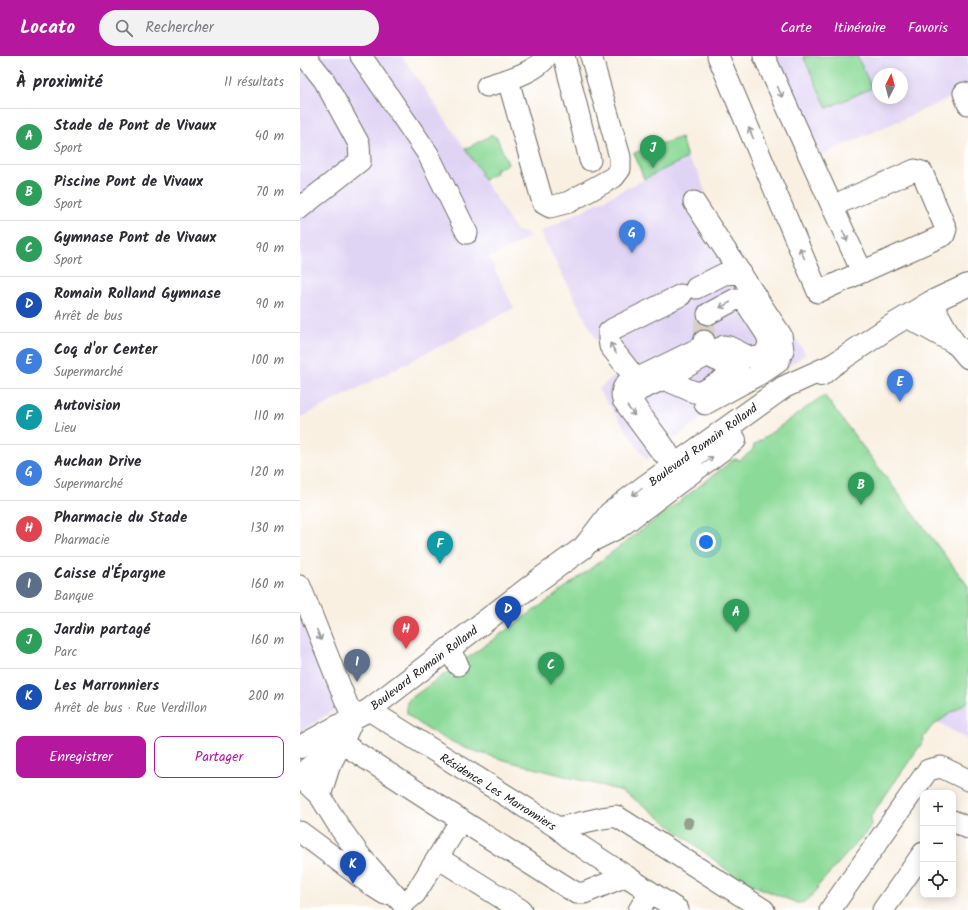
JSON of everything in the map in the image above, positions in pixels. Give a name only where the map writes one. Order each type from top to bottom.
[{"type":"main road","name":"Boulevard Romain Rolland","points":[[931,302],[968,269]]},
{"type":"main road","name":"Boulevard Romain Rolland","points":[[680,471],[794,397],[833,365],[891,326],[931,302],[968,284]]},
{"type":"main road","name":"Boulevard Romain Rolland","points":[[300,747],[361,714],[453,657],[540,579],[583,548],[588,542],[619,527],[680,471],[784,387],[833,365]]},
{"type":"main road","name":"Boulevard Romain Rolland","points":[[300,776],[342,742],[361,714]]},
{"type":"street","points":[[300,208],[360,161],[359,144],[324,80],[305,56]]},
{"type":"street","points":[[361,56],[428,154],[467,233]]},
{"type":"street","points":[[487,86],[508,80],[530,71],[547,56]]},
{"type":"street","points":[[564,56],[590,160]]},
{"type":"street","points":[[508,80],[543,203],[550,207],[569,202],[614,177],[620,169],[620,157],[591,56]]},
{"type":"street","points":[[718,56],[818,292],[944,235],[946,229],[922,172],[916,170],[832,206]]},
{"type":"street","points":[[764,56],[862,272]]},
{"type":"street","points":[[692,362],[694,392],[702,392],[783,350],[781,335],[694,202]]},
{"type":"street","points":[[636,379],[610,346],[609,332],[724,274],[741,273]]},
{"type":"street","points":[[708,314],[736,299],[744,300],[767,335],[769,342],[767,350],[762,356],[734,376]]},
{"type":"street","points":[[931,302],[962,351]]},
{"type":"street","points":[[907,317],[962,351]]},
{"type":"street","points":[[704,346],[692,362],[637,391],[633,399],[633,404],[680,471],[660,450],[623,400],[623,388],[626,384],[704,346]]},
{"type":"street","points":[[692,362],[734,376]]},
{"type":"street","points":[[692,362],[734,376],[794,382]]},
{"type":"street","points":[[300,586],[342,692],[361,714]]},
{"type":"street","name":"Résidence Les Marronniers","points":[[361,714],[558,828],[573,841],[678,910]]},
{"type":"street","points":[[320,796],[329,767],[342,742],[460,820],[576,892],[584,893],[626,876]]},
{"type":"street","points":[[830,910],[915,803],[928,770],[941,767],[968,780]]},
{"type":"street","points":[[300,776],[320,796],[340,828],[361,857],[407,907]]},
{"type":"street","points":[[558,828],[616,816],[764,910]]},
{"type":"street","points":[[407,907],[460,820]]},
{"type":"street","points":[[956,822],[968,828]]},
{"type":"street","points":[[321,849],[340,828]]},
{"type":"street","points":[[300,832],[374,888],[407,907]]},
{"type":"street","points":[[883,910],[920,857]]},
{"type":"street","points":[[438,858],[521,910]]},
{"type":"street","points":[[639,910],[650,892]]},
{"type":"shaded area","points":[[300,56],[402,56],[481,172],[480,173],[487,186],[493,193],[516,231],[527,233],[530,237],[489,258],[514,308],[300,418]]},
{"type":"shaded area","points":[[775,56],[968,56],[968,120],[957,95],[819,156]]},
{"type":"shaded area","points":[[687,158],[699,174],[712,212],[806,354],[763,383],[742,390],[684,431],[647,460],[598,389],[615,376],[540,232]]},
{"type":"shaded area","points":[[300,599],[338,695],[334,710],[300,732]]},
{"type":"shaded area","points":[[968,701],[968,740],[938,722]]},
{"type":"green space","points":[[803,56],[857,56],[872,88],[827,108]]},
{"type":"green space","points":[[492,135],[497,138],[508,164],[495,170],[496,173],[484,180],[480,173],[481,172],[465,149]]},
{"type":"green space","points":[[681,137],[687,158],[644,179],[634,153]]},
{"type":"green space","points":[[824,395],[968,586],[968,701],[933,725],[871,816],[871,827],[806,901],[797,903],[740,880],[646,807],[622,791],[511,762],[465,748],[424,727],[407,714],[407,701],[550,599],[734,459],[740,460],[752,451],[754,445]]},
{"type":"tunnel","points":[[704,341],[705,315],[708,314]]},
{"type":"place","name":"Jardin partagé","points":[[653,168]]},
{"type":"place","name":"Auchan Drive","points":[[632,253]]},
{"type":"place","name":"Coq d'or Center","points":[[900,402]]},
{"type":"place","name":"Piscine Pont de Vivaux","points":[[861,505]]},
{"type":"place","name":"Autovision","points":[[440,564]]},
{"type":"place","name":"Romain Rolland Gymnase","points":[[508,629]]},
{"type":"place","name":"Stade de Pont de Vivaux","points":[[736,632]]},
{"type":"place","name":"Pharmacie du Stade","points":[[406,649]]},
{"type":"place","name":"Caisse d'Épargne","points":[[357,682]]},
{"type":"place","name":"Gymnase Pont de Vivaux","points":[[551,685]]},
{"type":"place","name":"Les Marronniers","points":[[353,884]]}]
